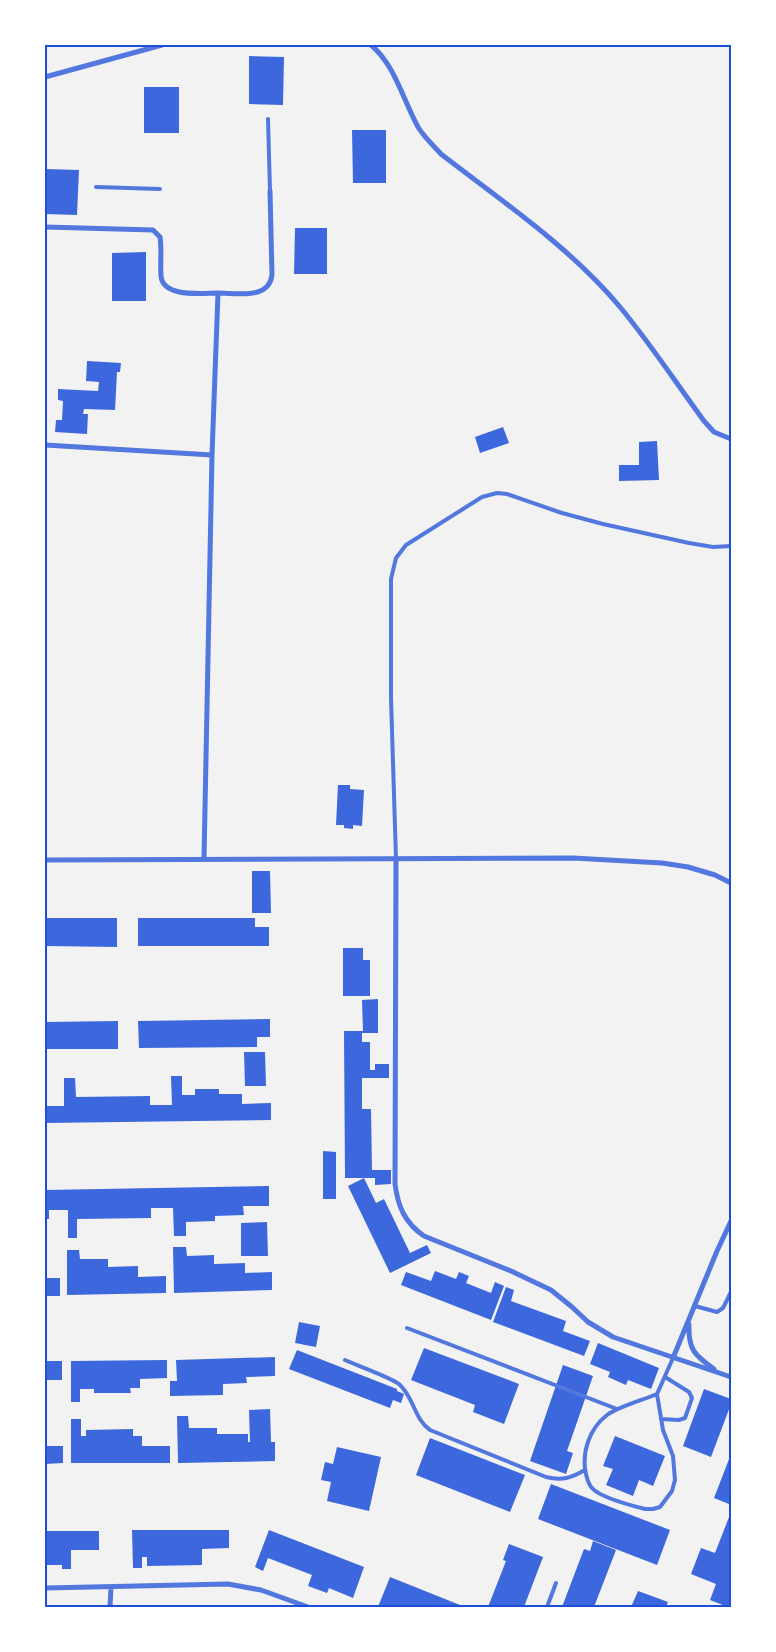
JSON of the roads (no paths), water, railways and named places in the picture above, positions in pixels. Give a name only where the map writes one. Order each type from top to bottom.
[{"type":"street","points":[[45,77],[162,45]]},
{"type":"street","points":[[370,45],[393,73],[419,128],[430,143],[441,154],[563,249],[587,272],[620,307],[704,421],[714,432],[731,439]]},
{"type":"street","points":[[45,227],[154,230],[160,237],[161,274],[164,284],[168,288],[178,292],[260,292],[265,289],[271,280],[270,190]]},
{"type":"street","points":[[204,859],[212,455],[218,293]]},
{"type":"street","points":[[45,445],[212,455]]},
{"type":"street","points":[[45,860],[574,858],[639,861],[688,867],[715,875],[731,883]]},
{"type":"street","points":[[396,859],[395,1184],[396,1196],[402,1213],[414,1229],[424,1236],[551,1290],[588,1322],[613,1337],[731,1377]]},
{"type":"street","points":[[673,1358],[717,1250],[731,1222]]},
{"type":"street","points":[[690,1319],[689,1342],[692,1349],[701,1360],[718,1373]]},
{"type":"street","points":[[45,1588],[228,1584],[261,1590],[308,1607]]},
{"type":"street","points":[[110,1607],[111,1587]]},
{"type":"lane","points":[[268,119],[270,190]]},
{"type":"lane","points":[[96,187],[160,189]]},
{"type":"lane","points":[[396,859],[391,698],[391,579],[396,558],[406,545],[482,497],[497,493],[507,494],[562,513],[603,524],[697,545],[713,547],[731,546]]},
{"type":"lane","points":[[695,1306],[717,1312],[723,1308],[731,1292]]},
{"type":"lane","points":[[407,1328],[617,1409]]},
{"type":"lane","points":[[657,1394],[617,1409],[603,1419],[592,1432],[586,1449],[585,1470],[590,1487],[597,1492],[645,1509],[653,1509],[660,1506],[672,1491],[675,1480],[673,1456],[661,1419],[657,1394],[673,1358]]},
{"type":"lane","points":[[345,1360],[400,1384],[424,1426],[430,1430],[546,1477],[564,1480],[585,1470]]},
{"type":"lane","points":[[661,1419],[682,1420],[686,1415],[692,1398],[689,1392],[665,1377]]},
{"type":"lane","points":[[547,1607],[556,1583]]}]
